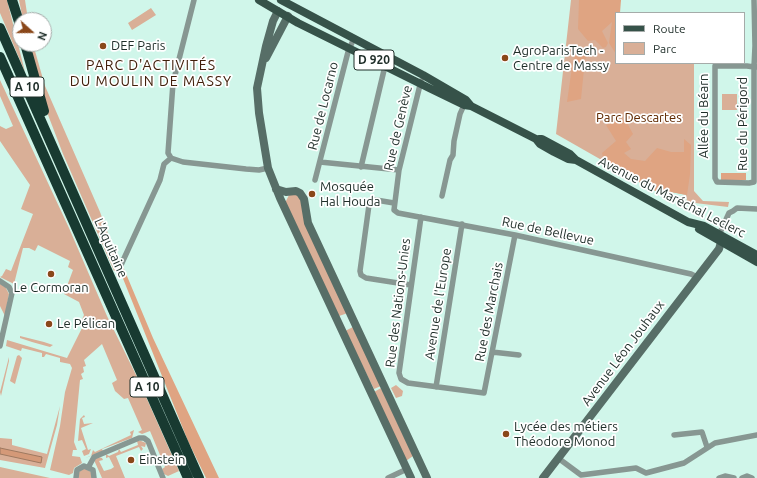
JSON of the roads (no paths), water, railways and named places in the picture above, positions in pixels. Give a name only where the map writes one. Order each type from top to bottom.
[{"type":"highway","points":[[12,0],[16,12]]},
{"type":"highway","points":[[16,0],[18,12]]},
{"type":"highway","name":"L'Aquitaine","points":[[0,28],[199,478]]},
{"type":"highway","points":[[27,52],[40,101],[52,133],[53,146]]},
{"type":"highway","name":"L'Aquitaine","points":[[0,57],[188,478]]},
{"type":"main road","name":"Avenue du Maréchal Leclerc","points":[[259,0],[419,84],[536,139],[542,139],[556,146],[570,154],[576,160],[688,222],[757,255]]},
{"type":"main road","name":"Avenue du Maréchal Leclerc","points":[[282,0],[295,3],[354,38],[423,75],[466,100],[468,106]]},
{"type":"main road","points":[[278,11],[282,0]]},
{"type":"main road","points":[[288,16],[295,3]]},
{"type":"main road","name":"D 920","points":[[720,238],[757,262]]},
{"type":"street","points":[[171,158],[168,147],[173,83],[194,0]]},
{"type":"street","name":"Rue du Périgord","points":[[754,0],[754,182]]},
{"type":"street","points":[[278,11],[273,21],[257,88],[258,105],[268,168],[276,189],[339,326],[408,471]]},
{"type":"street","points":[[261,70],[288,16]]},
{"type":"street","name":"Rue de Locarno","points":[[315,180],[349,48],[354,38]]},
{"type":"street","points":[[361,166],[385,66]]},
{"type":"street","name":"Allée du Béarn","points":[[754,182],[721,183],[715,180],[715,66],[755,67]]},
{"type":"street","name":"Rue de Genève","points":[[394,210],[400,170],[419,84],[423,75]]},
{"type":"street","points":[[442,196],[450,160],[453,155],[454,142],[460,114],[468,106]]},
{"type":"street","points":[[171,158],[183,162],[246,170],[268,168]]},
{"type":"street","points":[[121,265],[160,180],[164,164],[171,158]]},
{"type":"street","points":[[320,162],[400,170]]},
{"type":"street","points":[[276,189],[300,193],[304,199],[308,223],[427,478]]},
{"type":"street","points":[[282,202],[288,192]]},
{"type":"street","points":[[394,203],[376,200],[372,201],[369,205],[360,271],[361,275],[366,278],[411,285]]},
{"type":"street","points":[[720,238],[729,213],[737,208],[757,209]]},
{"type":"street","name":"Rue de Bellevue","points":[[394,210],[398,213],[515,235],[691,274],[697,278]]},
{"type":"street","name":"Rue des Nations-Unies","points":[[421,217],[399,372],[404,382],[484,393]]},
{"type":"street","name":"Avenue de l'Europe","points":[[436,387],[462,224]]},
{"type":"street","name":"Rue des Marchais","points":[[484,393],[515,235]]},
{"type":"street","name":"Avenue Léon Jouhaux","points":[[543,478],[719,249],[720,238]]},
{"type":"street","points":[[0,281],[9,287],[12,293],[0,346]]},
{"type":"street","points":[[339,326],[343,316],[353,319]]},
{"type":"street","points":[[339,326],[351,327],[353,319]]},
{"type":"street","points":[[492,352],[520,355]]},
{"type":"street","points":[[674,435],[702,432],[707,447]]},
{"type":"street","points":[[558,458],[581,475],[636,468],[646,473],[684,463],[714,443],[757,435]]},
{"type":"street","points":[[89,466],[94,457],[139,438],[144,438],[148,441],[163,478]]},
{"type":"street","points":[[408,471],[410,460],[420,462]]},
{"type":"street","points":[[76,478],[76,473],[79,468],[89,466]]},
{"type":"street","points":[[89,466],[94,472],[94,478]]},
{"type":"street","points":[[388,478],[408,471]]},
{"type":"street","points":[[719,478],[725,476],[734,478]]},
{"type":"street","points":[[742,478],[747,476],[752,478]]},
{"type":"place","name":"DEF Paris","points":[[103,46]]},
{"type":"place","name":"AgroParisTech - Centre de Massy","points":[[505,58]]},
{"type":"place","name":"Mosquée Hal Houda","points":[[312,194]]},
{"type":"place","name":"Le Cormoran","points":[[51,274]]},
{"type":"place","name":"Le Pélican","points":[[49,324]]},
{"type":"place","name":"Lycée des métiers Théodore Monod","points":[[506,434]]},
{"type":"place","name":"Einstein","points":[[131,460]]},
{"type":"district","name":"PARC D'ACTIVITÉS DU MOULIN DE MASSY","points":[[151,74]]},
{"type":"park label","name":"Parc Descartes","points":[[639,118]]}]
